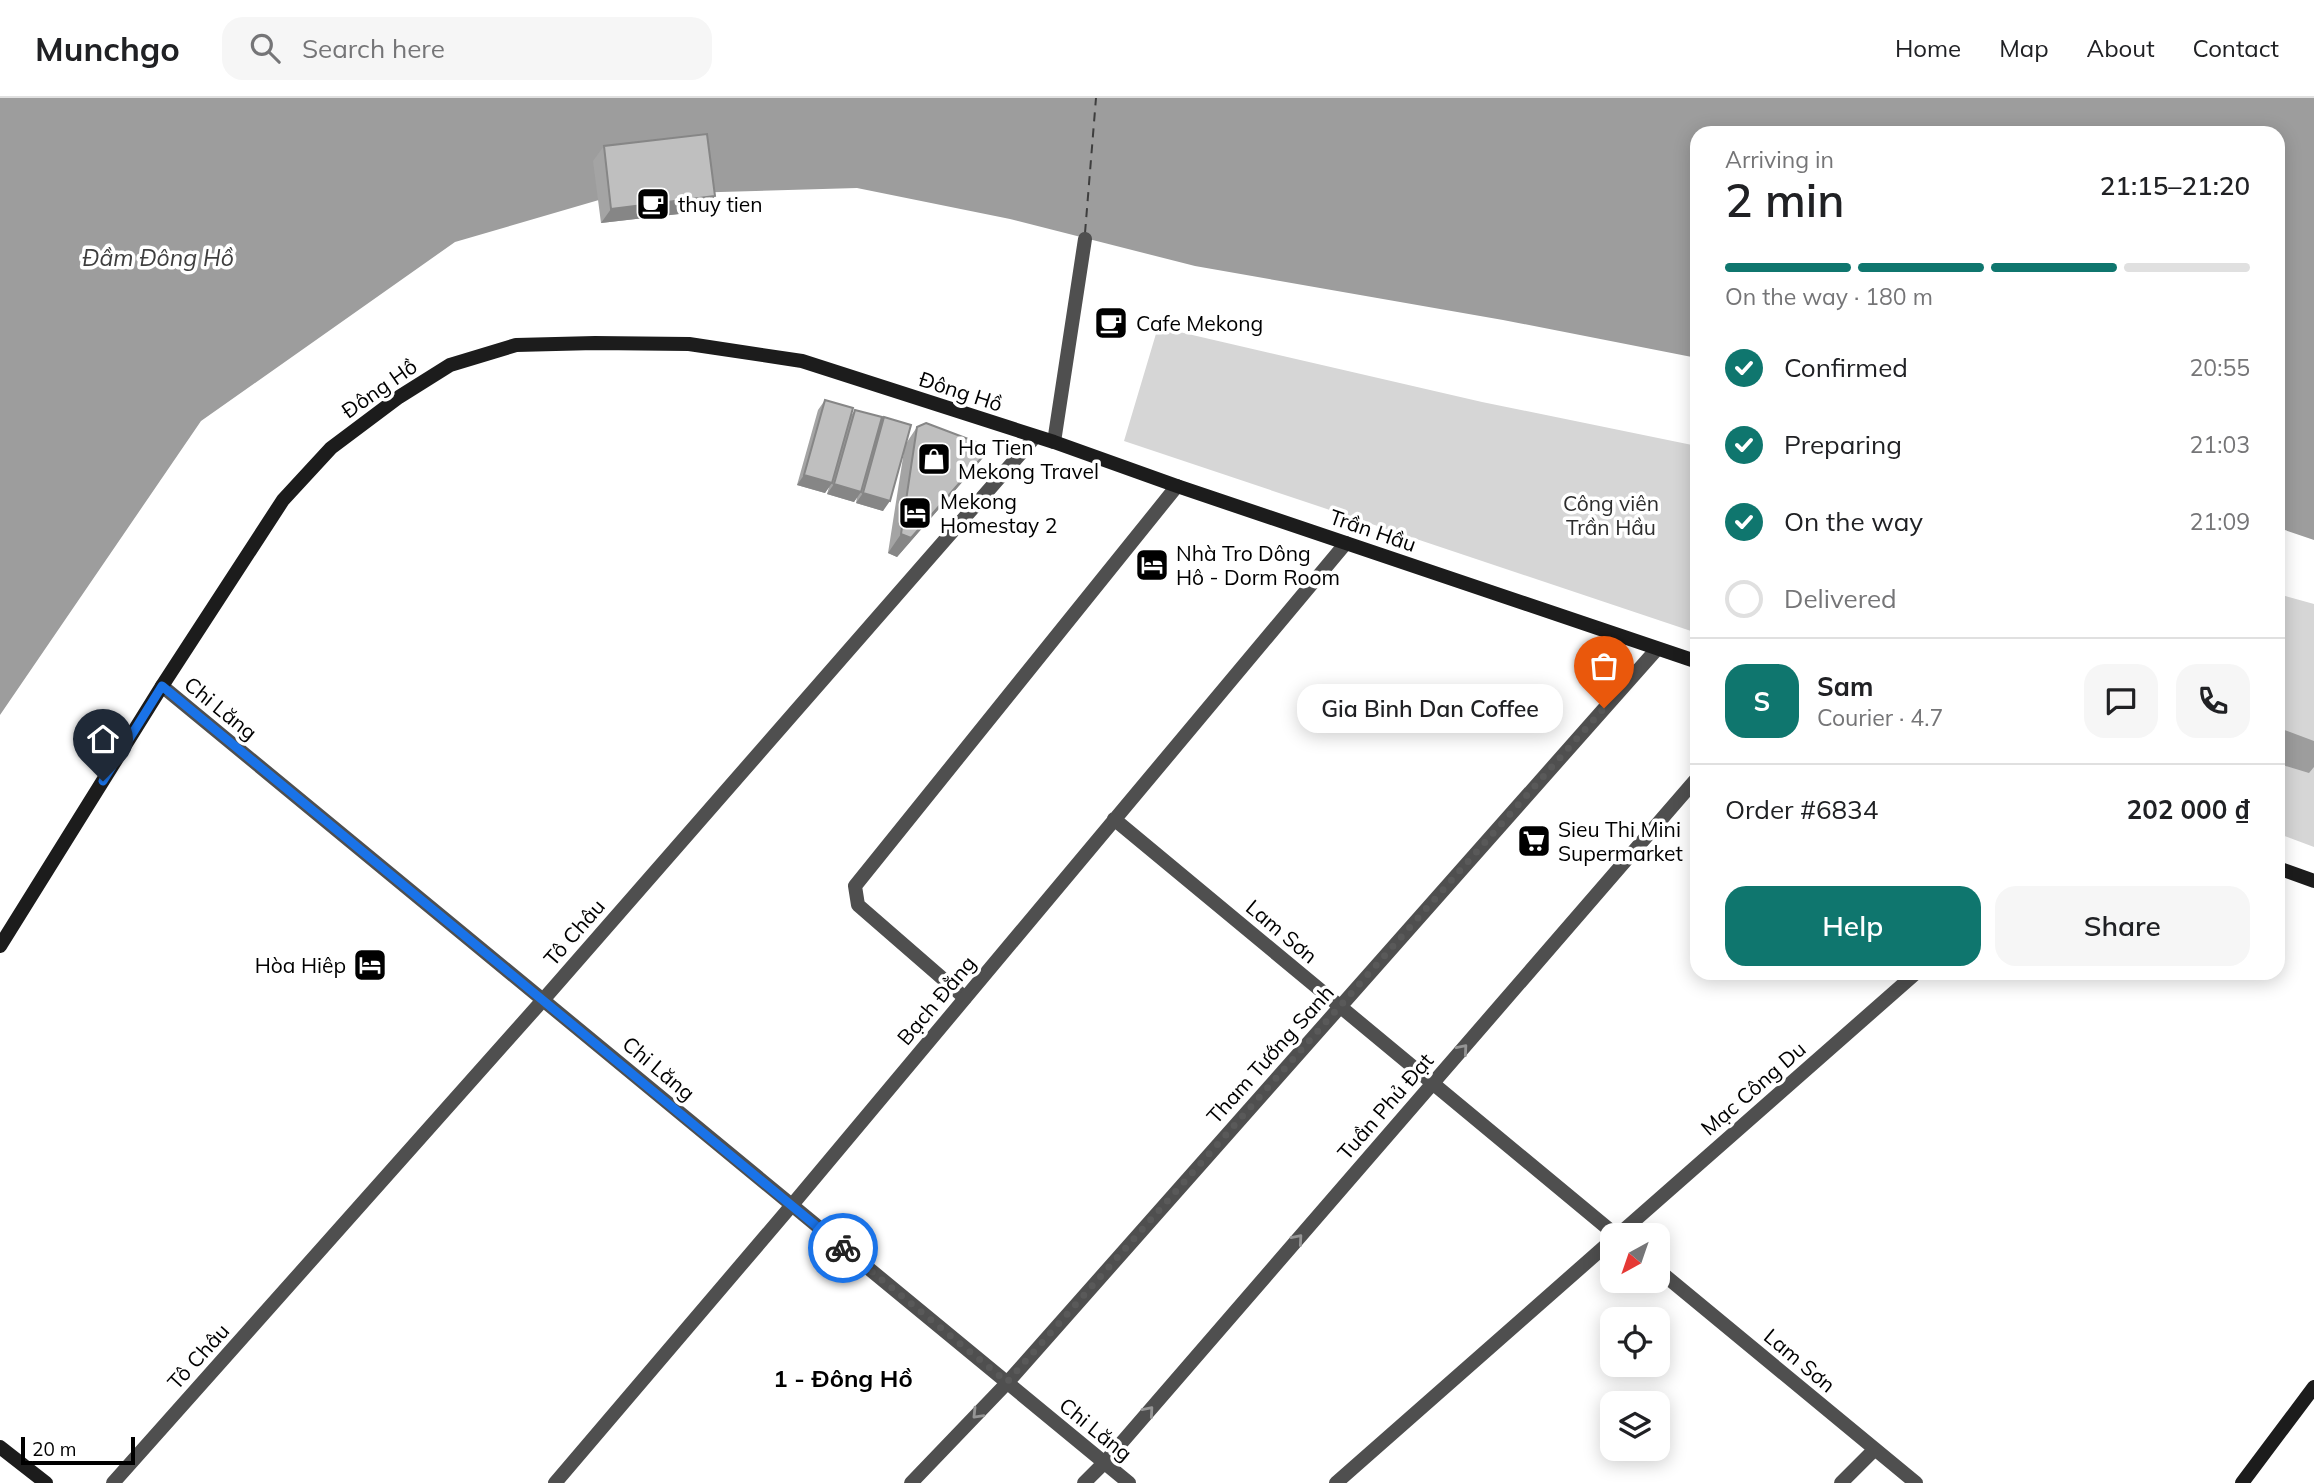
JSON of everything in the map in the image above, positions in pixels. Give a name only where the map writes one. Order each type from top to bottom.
[{"type":"street","points":[[1054,442],[1085,239]]},
{"type":"street","name":"Đông Hồ","points":[[0,946],[162,686],[283,500],[331,447],[399,397],[450,365],[516,345],[595,342],[689,344],[802,361],[1035,437]]},
{"type":"street","name":"Trần Hầu","points":[[1035,437],[1690,659]]},
{"type":"street","name":"Tô Châu","points":[[113,1483],[543,1000],[1035,437]]},
{"type":"street","points":[[965,998],[858,905],[855,886],[1177,486]]},
{"type":"street","name":"Bạch Đằng","points":[[555,1483],[792,1205],[1346,542]]},
{"type":"street","name":"Tham Tướng Sanh","points":[[911,1483],[1007,1382],[1657,649]]},
{"type":"street","name":"Chi Lăng","points":[[162,686],[1129,1483]]},
{"type":"street","name":"Tuần Phủ Đạt","points":[[1084,1483],[1690,786]]},
{"type":"street","name":"Lam Sơn","points":[[1114,819],[1601,1223]]},
{"type":"street","points":[[2285,871],[2314,881]]},
{"type":"street","name":"Mạc Công Du","points":[[1632,1223],[1908,980]]},
{"type":"street","points":[[1336,1483],[1600,1251]]},
{"type":"street","name":"Lam Sơn","points":[[1670,1280],[1916,1483]]},
{"type":"street","points":[[2242,1483],[2314,1387]]},
{"type":"street","points":[[0,1447],[46,1483]]},
{"type":"street","points":[[1841,1483],[1875,1449]]},
{"type":"green space","name":"Công viên Trần Hầu","points":[[1158,327],[1482,402],[1690,445],[1690,631],[1124,441]]},
{"type":"green space","points":[[2285,596],[2314,604],[2314,847],[2285,836]]},
{"type":"water","name":"Đầm Đông Hồ","points":[[0,98],[2314,98],[2314,540],[2285,530],[2285,126],[1690,126],[1690,357],[1503,320],[1195,266],[1010,219],[857,188],[616,195],[455,242],[201,421],[0,715]]},
{"type":"water","points":[[2285,730],[2314,741],[2314,767],[2309,773],[2285,766]]},
{"type":"building","points":[[707,134],[715,196],[611,209],[604,146]]},
{"type":"building","points":[[825,400],[853,408],[832,483],[804,475]]},
{"type":"building","points":[[855,410],[882,417],[861,492],[834,484]]},
{"type":"building","points":[[884,417],[911,425],[890,501],[863,493]]},
{"type":"building","name":"Mekong Homestay 2","points":[[926,423],[979,443],[985,454],[911,538],[901,534],[917,427]]},
{"type":"ferry route","points":[[1085,233],[1096,98]]},
{"type":"way so far","points":[[843,1248],[1007,1382],[1604,708]]},
{"type":"place","name":"thuy tien","points":[[653,204]]},
{"type":"place","name":"Cafe Mekong","points":[[1111,323]]},
{"type":"place","name":"Ha Tien Mekong Travel","points":[[934,459]]},
{"type":"place","name":"Mekong Homestay 2","points":[[915,513]]},
{"type":"place","name":"Nhà Tro Dông Hô - Dorm Room","points":[[1152,565]]},
{"type":"place","name":"Gia Binh Dan Coffee","points":[[1604,708]]},
{"type":"place","name":"Sieu Thi Mini Supermarket","points":[[1534,841]]},
{"type":"place","name":"Hòa Hiêp","points":[[370,965]]},
{"type":"district","name":"1 - Đông Hồ","points":[[843,1378]]},
{"type":"route","points":[[103,781],[162,686],[843,1248]]}]
